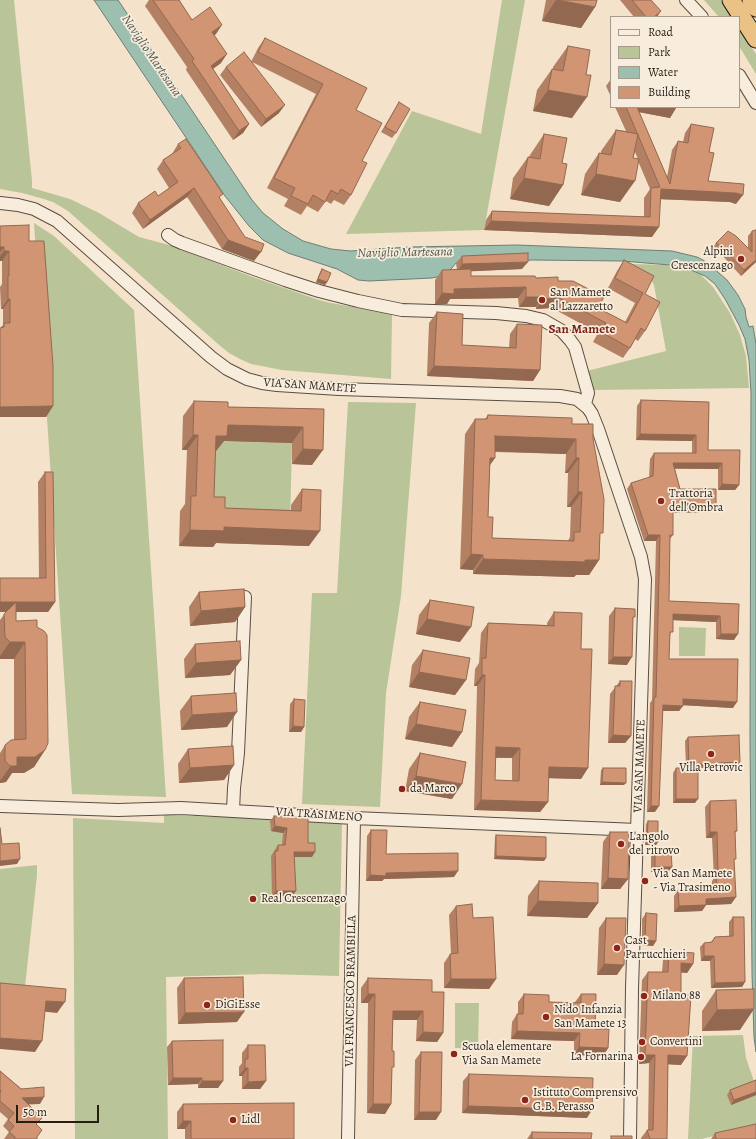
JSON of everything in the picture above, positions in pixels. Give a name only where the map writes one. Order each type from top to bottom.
[{"type":"highway","points":[[731,0],[756,38]]},
{"type":"highway","points":[[751,0],[756,8]]},
{"type":"street","points":[[686,0],[701,16]]},
{"type":"street","points":[[740,77],[756,103]]},
{"type":"street","name":"VIA SAN MAMETE","points":[[0,203],[34,209],[57,221],[211,358],[227,369],[247,379],[277,385],[339,389],[560,396],[573,398],[584,404],[592,414],[641,557],[645,575],[632,994],[630,1139]]},
{"type":"street","points":[[168,235],[175,240],[212,254],[313,289],[376,305],[411,310],[507,314],[543,320],[562,331],[575,347],[588,393],[584,404]]},
{"type":"street","points":[[233,811],[238,753],[245,597]]},
{"type":"street","name":"VIA TRASIMENO","points":[[0,806],[118,810],[168,808],[354,818],[637,830]]},
{"type":"street","name":"VIA FRANCESCO BRAMBILLA","points":[[348,1139],[354,818]]},
{"type":"green space","points":[[0,0],[14,0],[32,188],[70,199],[99,213],[139,237],[173,246],[250,276],[319,300],[392,314],[391,379],[282,370],[251,364],[240,359],[229,353],[218,344],[68,211],[53,202],[44,199],[0,189]]},
{"type":"green space","points":[[502,0],[525,0],[484,230],[346,234],[412,111],[481,134]]},
{"type":"green space","points":[[704,0],[721,0],[731,16],[718,16]]},
{"type":"green space","points":[[740,30],[756,54],[756,74],[740,48]]},
{"type":"green space","points":[[34,223],[54,236],[134,310],[166,797],[72,794]]},
{"type":"green space","points":[[631,264],[667,265],[683,268],[700,274],[713,287],[730,313],[740,335],[746,356],[749,388],[592,390],[587,371],[666,351],[654,285],[649,275]]},
{"type":"green space","points":[[348,402],[416,403],[401,596],[386,693],[380,807],[302,804],[312,593],[337,593]]},
{"type":"green space","points":[[217,441],[292,443],[290,526],[214,523],[205,451]]},
{"type":"green space","points":[[679,627],[706,628],[705,656],[679,656]]},
{"type":"green space","points":[[164,815],[260,818],[342,823],[339,976],[264,974],[166,977],[168,1139],[75,1139],[73,818],[164,823]]},
{"type":"green space","points":[[37,865],[24,996],[0,994],[0,869]]},
{"type":"green space","points":[[455,1003],[479,1003],[478,1049],[455,1048]]},
{"type":"green space","points":[[743,1035],[746,1058],[756,1087],[756,1125],[702,1139],[688,1139],[693,1036]]},
{"type":"water","name":"Naviglio Martesana","points":[[94,0],[118,0],[252,200],[263,213],[283,229],[303,241],[331,249],[350,251],[409,247],[517,245],[672,251],[697,257],[703,260],[727,280],[738,295],[745,309],[749,327],[753,326],[756,344],[756,1052],[754,1037],[752,974],[750,737],[751,393],[749,360],[745,339],[725,299],[715,284],[705,276],[686,268],[670,265],[622,261],[533,260],[456,263],[446,275],[432,278],[369,281],[358,280],[337,269],[288,253],[263,240],[249,226],[225,196]]},
{"type":"building","points":[[153,0],[179,0],[192,20],[210,7],[222,25],[212,32],[227,54],[211,66],[249,124],[239,131],[192,61],[194,59]]},
{"type":"building","points":[[557,0],[597,0],[595,7]]},
{"type":"building","points":[[632,0],[651,0],[661,11],[655,16],[645,16]]},
{"type":"building","points":[[265,38],[367,88],[356,110],[382,123],[362,161],[367,163],[351,195],[341,189],[338,194],[331,190],[325,202],[313,195],[308,204],[291,196],[295,188],[274,178],[323,84],[258,52]]},
{"type":"building","points":[[568,46],[590,50],[586,75],[591,75],[587,97],[548,90],[552,69],[563,71]]},
{"type":"building","points":[[244,52],[285,105],[266,119],[226,67]]},
{"type":"building","points":[[399,102],[410,109],[396,133],[385,127]]},
{"type":"building","points":[[626,108],[637,108],[670,184],[678,141],[688,143],[691,124],[714,128],[709,152],[714,153],[708,181],[744,184],[743,195],[736,193],[661,189],[659,227],[491,221],[492,211],[650,217],[651,188],[660,187]]},
{"type":"building","points":[[616,130],[638,134],[633,158],[639,159],[635,181],[596,174],[599,153],[611,155]]},
{"type":"building","points":[[544,134],[567,138],[562,163],[567,164],[563,185],[524,178],[528,157],[540,159]]},
{"type":"building","points":[[186,139],[223,194],[219,197],[245,237],[264,244],[261,252],[228,240],[194,188],[150,220],[138,203],[155,191],[158,196],[178,182],[163,160],[181,148],[178,144]]},
{"type":"building","points":[[29,225],[29,241],[44,241],[53,366],[53,406],[0,407],[0,328],[4,327],[4,323],[10,323],[10,299],[8,299],[9,251],[4,251],[4,247],[0,247],[0,226]]},
{"type":"building","name":"Alpini Crescenzago","points":[[756,230],[756,260],[744,270],[723,248],[716,243],[728,231],[736,236],[752,252],[752,231]]},
{"type":"building","points":[[528,253],[528,262],[462,264],[462,256]]},
{"type":"building","points":[[624,260],[654,276],[645,294],[660,302],[645,331],[641,328],[630,348],[601,332],[606,323],[559,298],[543,299],[543,297],[526,297],[526,287],[454,289],[454,294],[442,293],[442,270],[471,269],[471,276],[535,276],[536,278],[558,277],[558,281],[573,281],[604,297],[598,308],[627,323],[643,293],[615,278]]},
{"type":"building","points":[[322,269],[331,273],[327,282],[318,279]]},
{"type":"building","points":[[437,312],[463,314],[462,345],[516,348],[517,324],[542,325],[540,370],[434,366]]},
{"type":"building","points":[[641,400],[709,402],[708,450],[740,450],[739,485],[722,484],[722,463],[673,463],[680,489],[716,489],[716,506],[673,507],[673,535],[670,535],[669,601],[739,604],[738,634],[721,634],[720,616],[673,614],[673,632],[670,632],[669,659],[738,659],[737,702],[683,699],[683,706],[663,705],[659,806],[651,806],[654,697],[656,697],[660,535],[648,535],[631,483],[653,476],[654,453],[696,453],[696,435],[640,434]]},
{"type":"building","points":[[194,401],[228,402],[228,407],[324,409],[323,450],[303,449],[303,427],[228,425],[227,436],[216,436],[214,497],[225,497],[225,508],[301,511],[302,489],[321,490],[320,531],[224,527],[224,531],[190,530],[191,496],[196,496],[198,435],[193,435]]},
{"type":"building","points":[[488,415],[572,418],[572,424],[593,424],[593,439],[604,499],[603,533],[600,533],[599,560],[585,560],[585,562],[483,559],[483,555],[471,554],[475,419],[487,419]],"holes":[[[495,436],[576,439],[576,458],[579,458],[578,492],[582,492],[580,532],[574,532],[574,541],[492,538],[493,517],[488,517],[490,458],[495,458]]]},
{"type":"building","points":[[45,472],[53,472],[55,602],[0,602],[0,578],[46,578]]},
{"type":"building","points":[[244,589],[245,607],[201,611],[199,592]]},
{"type":"building","points":[[430,600],[474,607],[471,627],[427,619]]},
{"type":"building","points":[[16,602],[16,621],[37,620],[37,627],[44,631],[47,635],[48,743],[45,750],[35,757],[17,757],[17,766],[10,766],[5,761],[5,745],[11,740],[26,739],[25,642],[10,642],[5,637],[4,614]]},
{"type":"building","points":[[615,608],[635,609],[635,617],[633,617],[632,657],[613,657]]},
{"type":"building","points":[[554,612],[582,613],[581,649],[592,649],[588,768],[549,767],[548,802],[481,800],[485,675],[482,675],[482,658],[486,658],[488,623],[554,626]],"holes":[[[496,747],[520,748],[519,781],[495,780]]]},
{"type":"building","points":[[240,641],[241,660],[196,663],[195,644]]},
{"type":"building","points":[[423,650],[470,658],[466,680],[419,672]]},
{"type":"building","points":[[620,681],[632,681],[631,736],[613,735],[615,686],[620,686]]},
{"type":"building","points":[[236,693],[237,712],[192,715],[191,696]]},
{"type":"building","points":[[294,699],[305,700],[304,727],[293,726]]},
{"type":"building","points":[[420,702],[466,710],[462,732],[416,724]]},
{"type":"building","points":[[739,735],[740,762],[698,764],[698,799],[676,799],[676,768],[689,768],[688,737]]},
{"type":"building","points":[[233,746],[234,765],[190,768],[188,749]]},
{"type":"building","points":[[420,753],[466,762],[462,784],[416,776]]},
{"type":"building","points":[[603,768],[626,768],[626,783],[602,782]]},
{"type":"building","points":[[736,800],[737,831],[735,831],[736,859],[734,859],[736,897],[706,899],[706,905],[679,906],[678,890],[717,888],[717,832],[710,832],[710,801]]},
{"type":"building","points":[[274,816],[308,817],[308,843],[315,843],[315,852],[294,852],[296,891],[276,891],[275,851],[278,851],[278,845],[285,845],[287,828],[275,826]]},
{"type":"building","points":[[648,821],[658,821],[658,842],[647,842]]},
{"type":"building","points":[[0,828],[2,844],[19,843],[20,859],[0,861]]},
{"type":"building","points":[[371,830],[387,830],[386,854],[458,853],[458,871],[386,873],[386,876],[370,875]]},
{"type":"building","points":[[610,832],[629,832],[628,879],[608,878]]},
{"type":"building","points":[[496,835],[546,837],[546,858],[496,856]]},
{"type":"building","points":[[655,850],[671,850],[672,867],[655,867]]},
{"type":"building","points":[[539,881],[598,883],[598,903],[538,901]]},
{"type":"building","points":[[472,904],[473,918],[493,917],[496,979],[451,979],[450,954],[458,953],[456,906]]},
{"type":"building","points":[[646,913],[657,914],[656,941],[645,940]]},
{"type":"building","points":[[733,917],[744,917],[745,982],[715,983],[714,956],[704,956],[704,943],[712,942],[715,937],[733,936]]},
{"type":"building","points":[[606,918],[626,918],[624,965],[604,964]]},
{"type":"building","points":[[669,951],[694,953],[693,964],[681,963],[681,993],[691,995],[687,1056],[668,1055],[667,1139],[650,1139],[647,1130],[653,1130],[655,1055],[645,1055],[648,972],[668,972]]},
{"type":"building","name":"DiGiEsse","points":[[243,977],[244,1012],[185,1013],[184,978]]},
{"type":"building","points":[[368,978],[432,980],[432,992],[444,992],[443,1033],[423,1032],[423,1011],[393,1011],[392,1051],[394,1051],[394,1067],[392,1067],[391,1104],[373,1104],[375,994],[368,994]]},
{"type":"building","points":[[0,983],[66,989],[65,1002],[46,1001],[42,1041],[0,1038]]},
{"type":"building","points":[[754,989],[754,1009],[717,1010],[716,990]]},
{"type":"building","points":[[524,994],[549,995],[549,1002],[581,1003],[581,994],[596,994],[595,1029],[609,1029],[608,1048],[579,1047],[580,1033],[517,1031],[517,1014],[523,1014]]},
{"type":"building","points":[[223,1040],[223,1081],[202,1081],[202,1078],[173,1078],[172,1041]]},
{"type":"building","points":[[248,1045],[265,1045],[266,1081],[248,1082],[248,1068],[245,1068],[245,1059],[248,1059]]},
{"type":"building","points":[[421,1052],[442,1052],[441,1112],[419,1112]]},
{"type":"building","points":[[0,1071],[21,1089],[44,1087],[44,1097],[22,1098],[42,1118],[36,1124],[42,1130],[37,1139],[15,1139],[15,1137],[9,1132],[14,1126],[8,1120],[14,1113],[0,1101]]},
{"type":"building","name":"Istituto Comprensivo G.B. Perasso","points":[[469,1074],[593,1078],[592,1110],[468,1106]]},
{"type":"building","points":[[756,1080],[756,1092],[734,1100],[730,1090]]},
{"type":"building","name":"Lidl","points":[[294,1103],[294,1139],[191,1139],[191,1121],[183,1121],[183,1104]]},
{"type":"building","points":[[756,1124],[756,1139],[716,1139],[715,1133]]},
{"type":"building","points":[[532,1132],[592,1133],[591,1139],[532,1139]]},
{"type":"building","points":[[611,1136],[632,1136],[632,1139],[611,1139]]},
{"type":"place","name":"Alpini Crescenzago","points":[[741,259]]},
{"type":"place","name":"San Mamete al Lazzaretto","points":[[542,300]]},
{"type":"place","name":"Trattoria dell'Ombra","points":[[661,501]]},
{"type":"place","name":"Villa Petrovic","points":[[711,754]]},
{"type":"place","name":"da Marco","points":[[402,789]]},
{"type":"place","name":"L'angolo del ritrovo","points":[[621,844]]},
{"type":"place","name":"Via San Mamete - Via Trasimeno","points":[[645,881]]},
{"type":"place","name":"Real Crescenzago","points":[[253,899]]},
{"type":"place","name":"Cast Parrucchieri","points":[[617,948]]},
{"type":"place","name":"Milano 88","points":[[644,996]]},
{"type":"place","name":"DiGiEsse","points":[[207,1005]]},
{"type":"place","name":"Nido Infanzia San Mamete 13","points":[[546,1017]]},
{"type":"place","name":"Convertini","points":[[642,1042]]},
{"type":"place","name":"Scuola elementare Via San Mamete","points":[[454,1054]]},
{"type":"place","name":"La Fornarina","points":[[641,1057]]},
{"type":"place","name":"Istituto Comprensivo G.B. Perasso","points":[[525,1100]]},
{"type":"place","name":"Lidl","points":[[233,1120]]},
{"type":"district","name":"San Mamete","points":[[582,330]]}]
